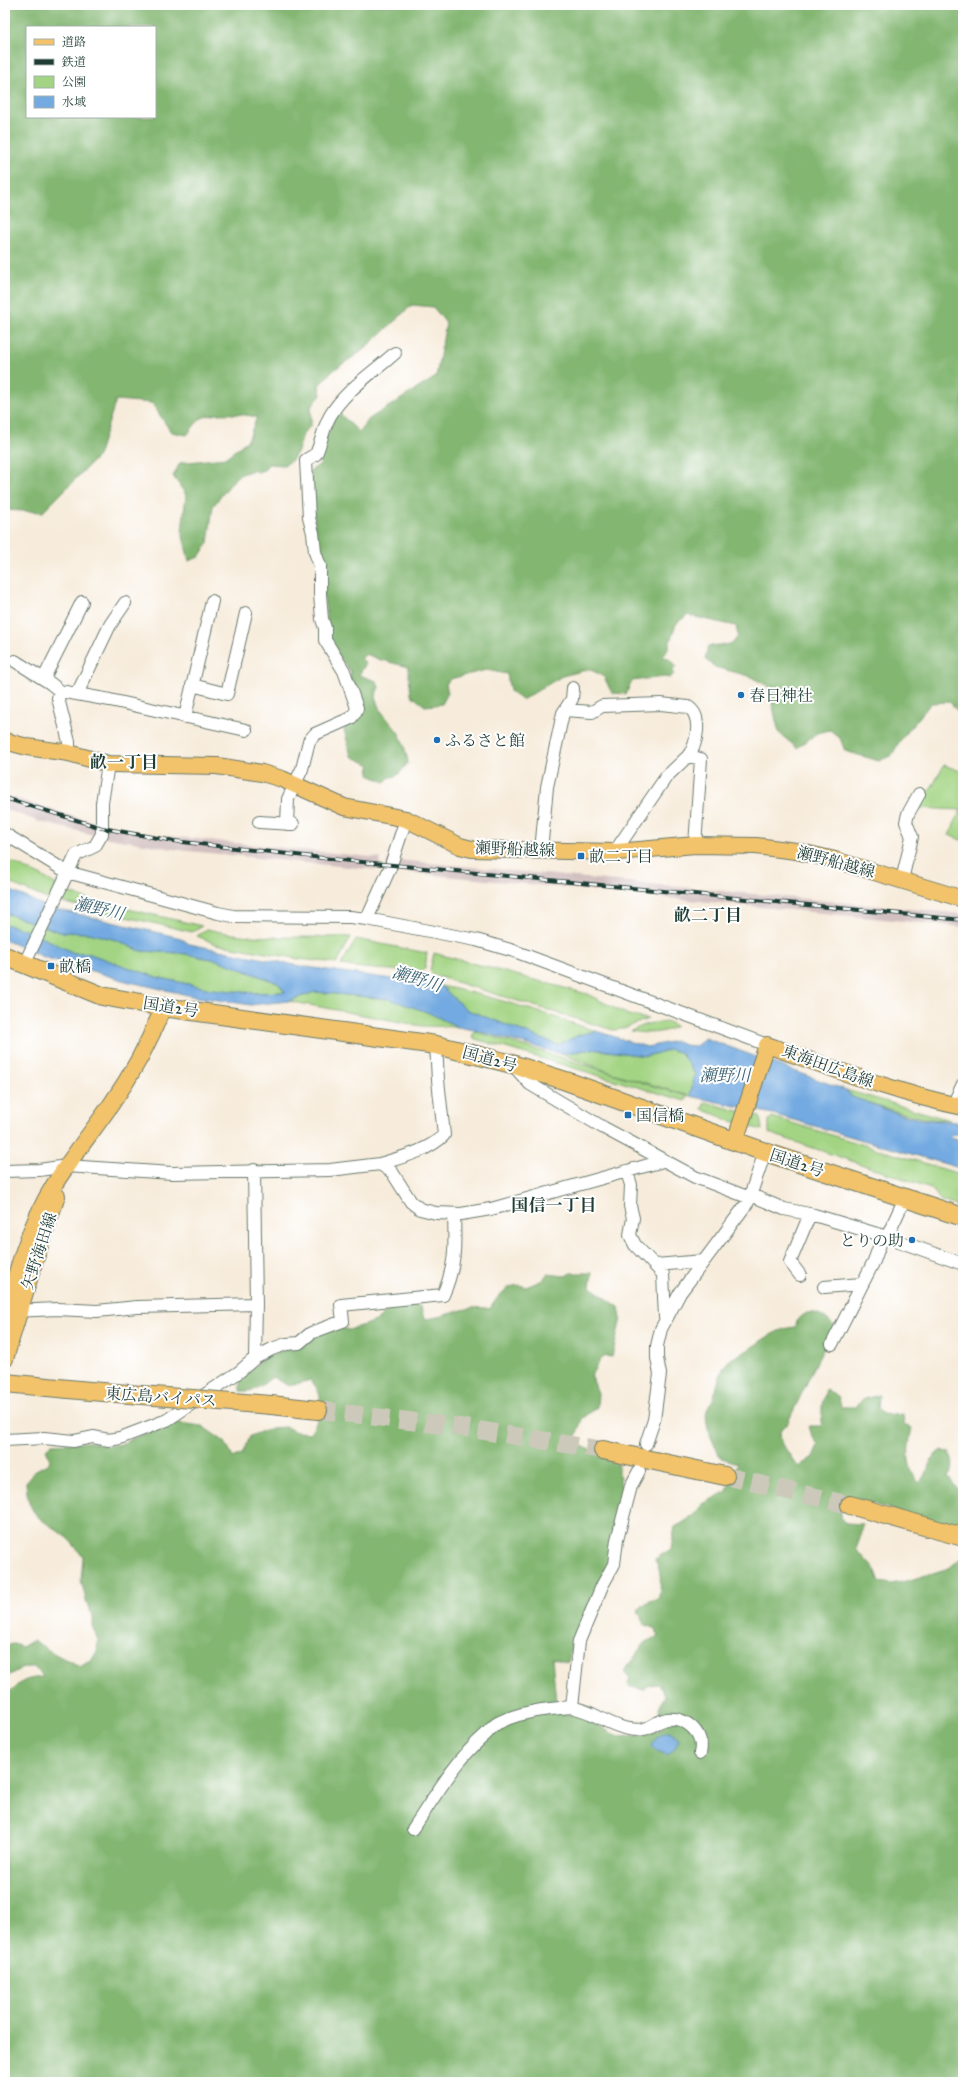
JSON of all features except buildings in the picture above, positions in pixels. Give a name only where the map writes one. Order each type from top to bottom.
[{"type":"highway","name":"国道2号","points":[[5,956],[27,959],[102,996],[163,1007],[436,1045],[512,1064],[738,1133],[765,1152],[963,1218]]},
{"type":"highway","name":"東広島バイパス","points":[[5,1383],[318,1410]]},
{"type":"highway","points":[[603,1450],[725,1476]]},
{"type":"highway","points":[[850,1505],[963,1536]]},
{"type":"main road","name":"瀬野船越線","points":[[5,741],[27,747],[69,753],[108,764],[217,766],[266,774],[344,807],[406,819],[460,846],[487,850],[617,852],[695,845],[756,846],[796,851],[835,860],[963,899]]},
{"type":"main road","name":"矢野海田線","points":[[5,1359],[9,1313],[67,1166],[112,1104],[133,1070],[154,1029],[163,1007]]},
{"type":"main road","name":"東海田広島線","points":[[738,1133],[766,1047],[879,1085],[930,1100],[958,1106]]},
{"type":"street","points":[[259,822],[290,824],[288,799],[295,785],[312,737],[351,718],[357,708],[344,671],[324,640],[325,628],[322,619],[320,566],[315,552],[313,533],[309,518],[306,460],[316,454],[321,443],[327,421],[347,394],[395,354]]},
{"type":"street","points":[[185,717],[212,601]]},
{"type":"street","points":[[44,678],[82,602]]},
{"type":"street","points":[[77,694],[110,625],[125,603]]},
{"type":"street","points":[[192,685],[227,694],[246,613]]},
{"type":"street","points":[[15,662],[44,678],[60,691],[246,730]]},
{"type":"street","points":[[541,851],[547,787],[563,713],[572,699],[573,688]]},
{"type":"street","points":[[60,691],[58,698],[69,742],[69,753]]},
{"type":"street","points":[[565,710],[592,712],[602,706],[661,704],[688,707],[694,716],[697,734],[692,752],[666,778],[622,840],[617,852]]},
{"type":"street","points":[[688,756],[702,759],[695,845]]},
{"type":"street","points":[[27,959],[76,855],[95,846],[102,834],[102,803],[108,764]]},
{"type":"street","points":[[902,880],[912,837],[906,822],[908,814],[920,794]]},
{"type":"street","points":[[367,919],[390,868],[406,819]]},
{"type":"street","points":[[5,834],[64,878],[233,916],[367,919],[476,940],[514,951],[766,1047]]},
{"type":"street","points":[[5,1171],[39,1170],[67,1166],[172,1173],[254,1170],[330,1170],[380,1164],[413,1153],[438,1142],[444,1135],[436,1045]]},
{"type":"street","points":[[512,1064],[530,1084],[604,1128],[695,1177],[784,1209],[810,1214],[885,1237],[951,1262],[963,1264]]},
{"type":"street","points":[[958,1106],[963,1084]]},
{"type":"street","points":[[646,1444],[654,1420],[660,1374],[657,1358],[657,1346],[665,1320],[680,1293],[750,1197],[765,1152]]},
{"type":"street","points":[[380,1164],[392,1172],[412,1202],[420,1209],[454,1214],[491,1209],[663,1161]]},
{"type":"street","points":[[254,1170],[256,1304],[255,1358]]},
{"type":"street","points":[[627,1172],[631,1185],[630,1206],[633,1218],[630,1235],[635,1245],[663,1274],[665,1320]]},
{"type":"street","points":[[832,1344],[905,1198]]},
{"type":"street","points":[[5,1440],[44,1438],[74,1441],[93,1437],[109,1440],[120,1438],[167,1420],[239,1372],[255,1358],[272,1349],[286,1344],[299,1343],[311,1333],[343,1321],[341,1305],[443,1295],[451,1277],[453,1266],[454,1214]]},
{"type":"street","points":[[800,1275],[790,1262],[810,1214]]},
{"type":"street","points":[[656,1266],[703,1261]]},
{"type":"street","points":[[824,1287],[862,1284]]},
{"type":"street","points":[[9,1313],[57,1309],[97,1311],[138,1307],[256,1304]]},
{"type":"street","points":[[572,1707],[579,1641],[602,1586],[614,1564],[617,1540],[630,1486],[639,1471]]},
{"type":"street","points":[[413,1829],[452,1770],[477,1741],[498,1723],[520,1714],[572,1707],[591,1713],[615,1726],[634,1730],[650,1728],[667,1719],[678,1720],[689,1725],[696,1731],[700,1738],[700,1753]]},
{"type":"shaded area","points":[[5,795],[94,823],[139,833],[381,858],[378,870],[179,850],[103,837],[40,822],[5,809]]},
{"type":"shaded area","points":[[388,859],[963,914],[963,927],[385,870]]},
{"type":"green space","points":[[5,5],[963,5],[963,718],[950,702],[931,703],[899,742],[892,755],[879,761],[845,751],[840,738],[830,730],[817,733],[797,748],[779,733],[768,686],[749,676],[715,667],[705,659],[708,646],[732,644],[738,636],[736,626],[687,615],[676,624],[667,651],[663,657],[668,658],[676,666],[673,670],[674,674],[670,678],[664,677],[632,681],[626,694],[612,693],[604,677],[590,669],[562,676],[522,700],[510,691],[507,674],[486,670],[450,679],[446,684],[448,693],[442,704],[425,706],[411,695],[408,667],[378,659],[366,654],[361,659],[366,663],[359,675],[376,681],[379,687],[376,694],[378,706],[400,735],[408,762],[396,776],[390,777],[385,782],[369,775],[370,765],[351,756],[344,729],[351,721],[360,695],[358,690],[351,687],[349,679],[351,672],[331,646],[317,550],[310,471],[321,464],[317,458],[337,411],[359,432],[369,419],[436,377],[446,323],[433,307],[412,305],[362,351],[335,369],[319,385],[321,395],[311,407],[311,425],[303,434],[298,451],[292,460],[285,465],[268,464],[264,470],[257,472],[253,470],[237,476],[213,506],[208,543],[199,557],[189,561],[182,532],[186,495],[173,476],[180,463],[225,458],[248,440],[257,417],[215,414],[200,419],[187,435],[171,432],[152,403],[116,400],[98,456],[43,512],[5,510]]},
{"type":"green space","points":[[944,765],[963,772],[963,841],[949,835],[961,810],[915,808],[921,797],[931,789]]},
{"type":"green space","points":[[5,859],[40,875],[70,893],[89,900],[202,926],[192,932],[47,899],[5,881]]},
{"type":"green space","points":[[5,913],[60,932],[89,933],[116,940],[141,951],[180,953],[217,960],[278,983],[285,992],[254,993],[211,989],[156,977],[87,953],[74,953],[31,932],[5,924]]},
{"type":"green space","points":[[207,929],[224,933],[260,937],[351,937],[337,963],[299,959],[216,944],[197,936]]},
{"type":"green space","points":[[356,939],[427,953],[425,969],[421,973],[341,965]]},
{"type":"green space","points":[[434,953],[587,994],[628,1015],[648,1019],[622,1029],[613,1030],[433,975],[430,970]]},
{"type":"green space","points":[[441,986],[500,1000],[596,1031],[579,1035],[558,1045],[465,1009]]},
{"type":"green space","points":[[315,992],[389,999],[428,1012],[458,1027],[422,1026],[288,1001]]},
{"type":"green space","points":[[666,1021],[676,1026],[666,1031],[654,1033],[631,1031],[647,1024]]},
{"type":"green space","points":[[477,1032],[687,1096],[685,1101],[472,1038],[473,1034]]},
{"type":"green space","points":[[592,1049],[646,1056],[669,1050],[680,1052],[695,1074],[690,1096],[612,1073],[561,1054]]},
{"type":"green space","points":[[846,1090],[950,1120],[924,1118],[900,1113],[852,1097]]},
{"type":"green space","points":[[705,1102],[760,1117],[762,1130],[731,1121],[702,1109]]},
{"type":"green space","points":[[772,1117],[963,1175],[963,1208],[941,1201],[931,1188],[769,1133],[769,1120]]},
{"type":"green space","points":[[571,1273],[592,1273],[590,1287],[619,1307],[621,1318],[612,1357],[606,1356],[601,1359],[591,1375],[598,1393],[597,1407],[582,1419],[574,1442],[618,1464],[623,1501],[613,1554],[572,1644],[568,1663],[552,1658],[556,1702],[563,1714],[580,1714],[611,1733],[622,1737],[641,1735],[663,1729],[659,1708],[665,1696],[659,1684],[649,1685],[644,1690],[630,1687],[628,1683],[630,1678],[625,1672],[645,1642],[659,1636],[655,1629],[644,1624],[638,1610],[646,1603],[659,1597],[660,1578],[659,1569],[655,1559],[671,1549],[675,1527],[692,1517],[703,1504],[727,1491],[738,1463],[721,1458],[710,1435],[706,1415],[714,1397],[722,1371],[731,1359],[783,1329],[795,1327],[798,1320],[808,1313],[823,1316],[835,1327],[831,1337],[826,1338],[824,1347],[787,1424],[782,1428],[780,1433],[783,1444],[798,1467],[813,1457],[818,1445],[812,1436],[809,1426],[821,1426],[822,1424],[822,1405],[826,1389],[839,1398],[841,1407],[855,1407],[864,1399],[879,1395],[878,1408],[882,1414],[903,1414],[904,1425],[912,1428],[909,1444],[909,1458],[912,1471],[919,1484],[926,1475],[930,1462],[936,1454],[942,1450],[950,1453],[953,1465],[952,1471],[948,1477],[963,1495],[963,1532],[848,1496],[842,1502],[840,1516],[846,1523],[862,1524],[860,1538],[856,1549],[876,1571],[880,1582],[892,1584],[910,1580],[949,1568],[963,1557],[963,2082],[5,2082],[5,1693],[12,1691],[26,1680],[43,1677],[34,1667],[30,1667],[18,1670],[5,1679],[5,1645],[14,1644],[22,1647],[34,1640],[44,1648],[81,1666],[92,1660],[97,1651],[98,1640],[93,1628],[93,1616],[87,1604],[81,1580],[83,1557],[67,1538],[38,1516],[33,1510],[27,1494],[26,1482],[36,1470],[49,1463],[50,1458],[46,1449],[52,1444],[89,1442],[109,1446],[121,1444],[171,1422],[202,1426],[225,1442],[233,1458],[242,1454],[250,1436],[271,1428],[286,1427],[296,1432],[311,1433],[320,1412],[321,1405],[319,1392],[310,1380],[289,1386],[272,1377],[258,1388],[249,1391],[240,1391],[240,1378],[266,1357],[324,1332],[338,1327],[349,1330],[376,1321],[395,1303],[414,1303],[421,1307],[424,1319],[466,1309],[490,1309],[496,1299],[510,1287],[520,1285],[526,1287],[543,1280],[547,1274],[565,1276]]},
{"type":"water","name":"瀬野川","points":[[5,888],[47,907],[181,938],[189,944],[300,966],[441,986],[465,1009],[558,1045],[579,1035],[596,1031],[647,1047],[675,1041],[684,1045],[696,1046],[705,1038],[846,1090],[852,1097],[900,1114],[919,1119],[963,1123],[963,1135],[954,1134],[950,1138],[963,1141],[963,1169],[773,1114],[690,1096],[695,1074],[680,1052],[669,1050],[646,1056],[592,1049],[561,1054],[458,1027],[427,1012],[389,999],[315,992],[288,1001],[251,1005],[192,996],[126,981],[44,957],[5,940],[5,924],[31,932],[74,953],[87,953],[156,977],[211,989],[254,993],[285,992],[278,983],[217,960],[180,953],[141,951],[116,940],[89,933],[60,932],[5,913]]},
{"type":"water","points":[[667,1731],[672,1732],[678,1740],[675,1749],[668,1755],[657,1751],[652,1746],[657,1737]]},
{"type":"tunnel","points":[[318,1410],[459,1427],[603,1450]]},
{"type":"tunnel","points":[[725,1476],[850,1505]]},
{"type":"railway","points":[[5,798],[102,828],[174,841],[331,859],[963,920]]},
{"type":"place","name":"春日神社","points":[[741,695]]},
{"type":"place","name":"ふるさと館","points":[[437,740]]},
{"type":"place","name":"畝二丁目","points":[[581,856]]},
{"type":"place","name":"畝橋","points":[[51,966]]},
{"type":"place","name":"国信橋","points":[[628,1115]]},
{"type":"place","name":"とりの助","points":[[912,1240]]},
{"type":"district","name":"畝一丁目","points":[[124,762]]},
{"type":"district","name":"畝二丁目","points":[[708,915]]},
{"type":"district","name":"国信一丁目","points":[[554,1205]]}]
